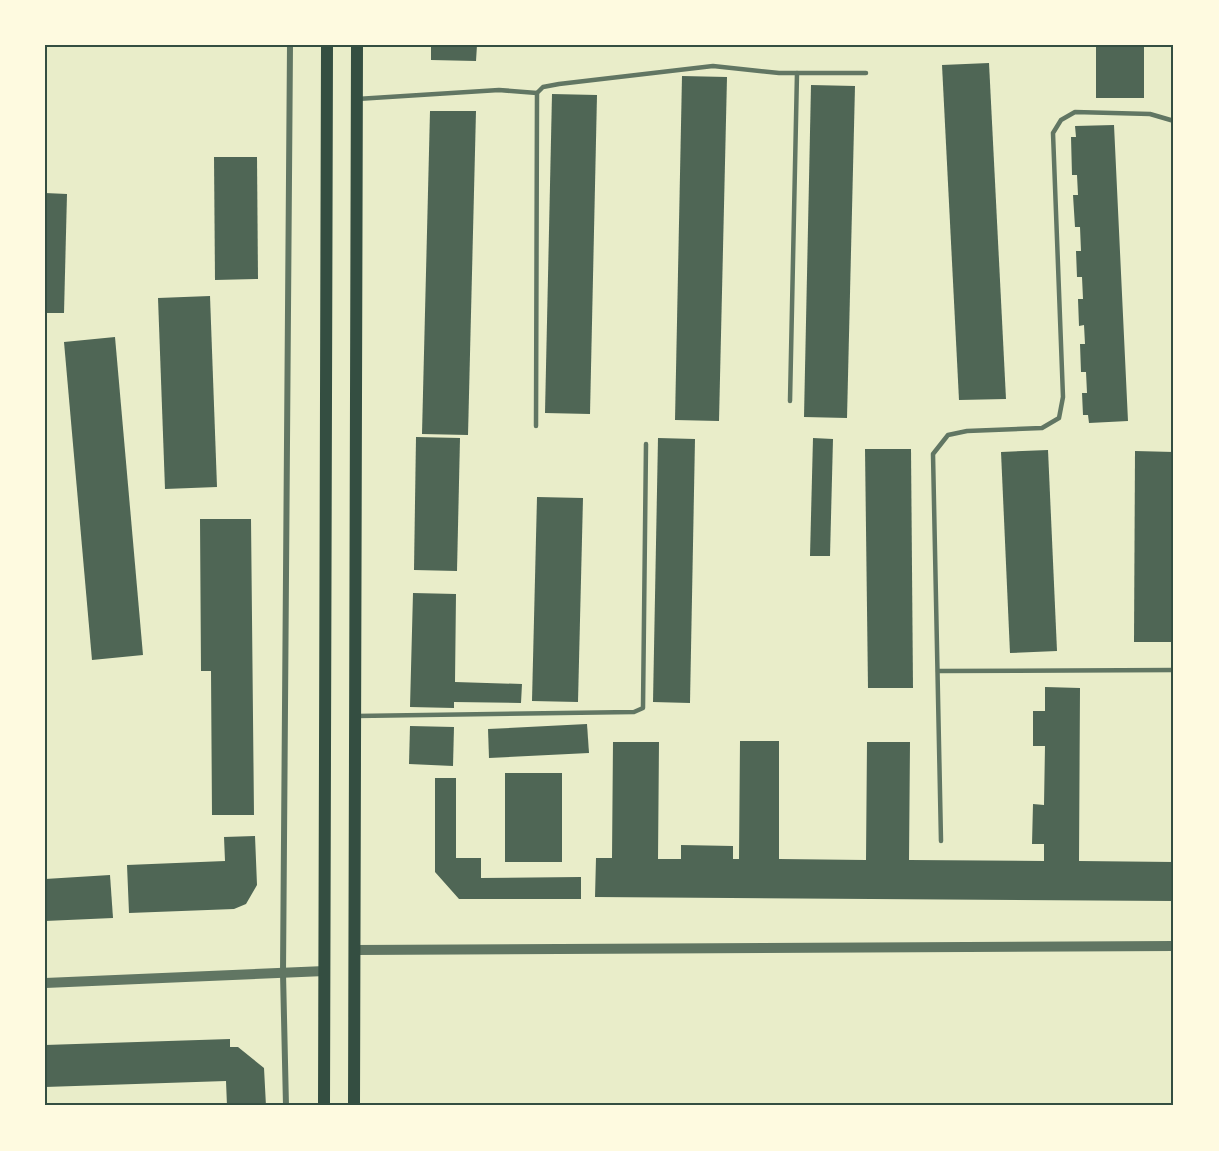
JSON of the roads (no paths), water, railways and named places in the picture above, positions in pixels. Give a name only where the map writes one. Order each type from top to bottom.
[{"type":"main road","points":[[324,1106],[327,45]]},
{"type":"main road","points":[[354,1106],[357,45]]},
{"type":"street","points":[[286,1106],[283,973],[290,45]]},
{"type":"street","points":[[355,950],[1174,946]]},
{"type":"street","points":[[45,983],[325,971]]},
{"type":"lane","points":[[536,426],[537,93],[543,87],[559,84],[713,66],[797,73],[866,73]]},
{"type":"lane","points":[[790,401],[797,73]]},
{"type":"lane","points":[[357,99],[499,90],[537,93]]},
{"type":"lane","points":[[941,841],[933,454],[948,435],[967,431],[1042,428],[1059,418],[1063,398],[1053,133],[1061,120],[1075,112],[1150,114],[1174,121]]},
{"type":"lane","points":[[355,716],[634,712],[643,708],[646,444]]},
{"type":"lane","points":[[938,671],[1174,670]]}]
